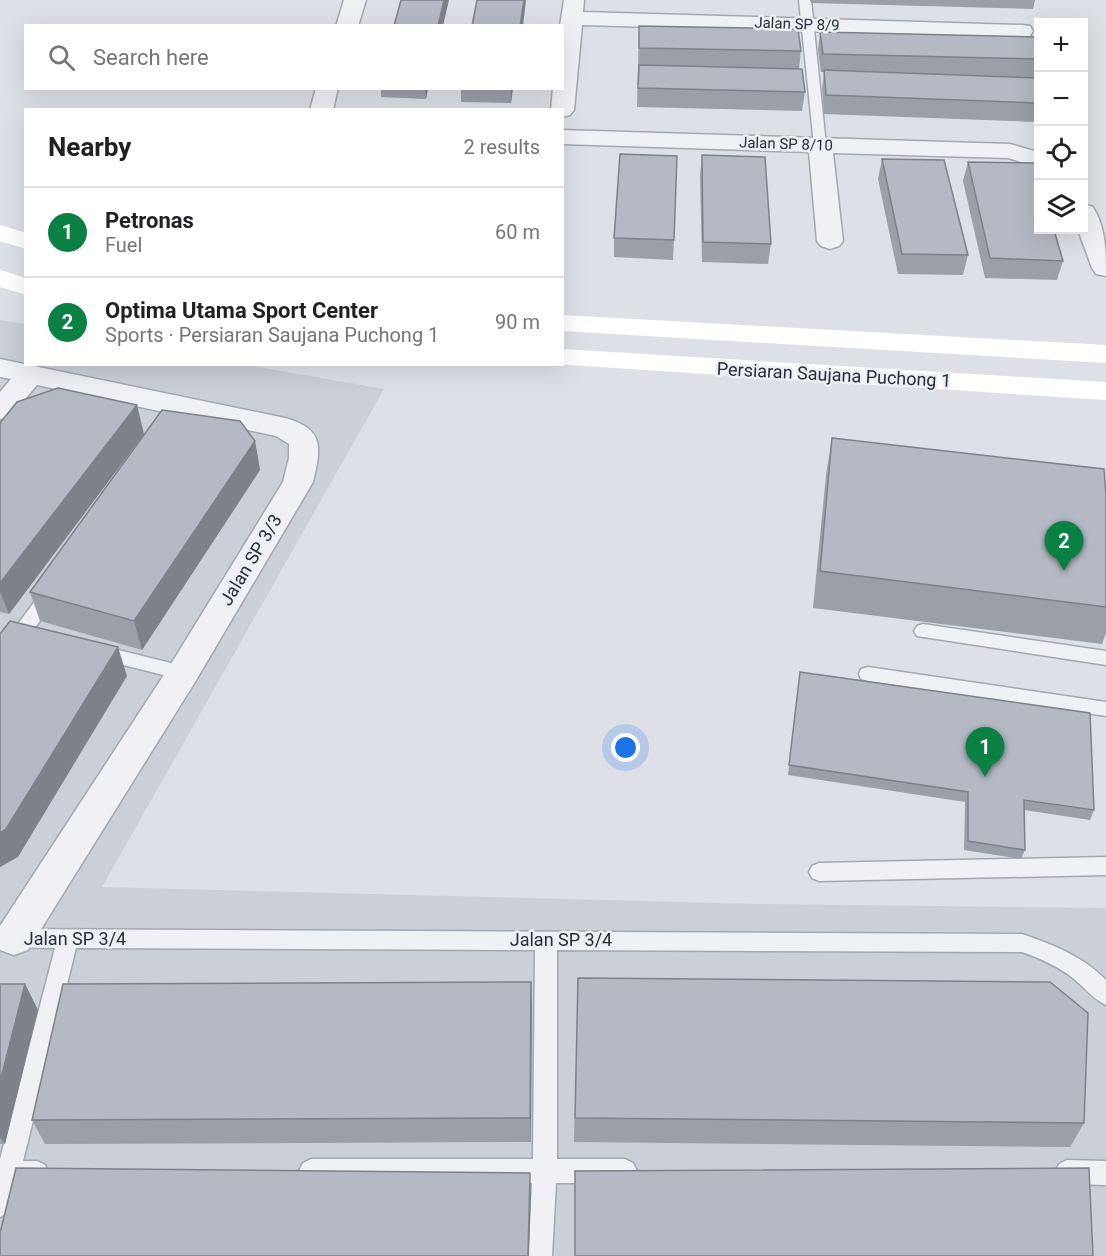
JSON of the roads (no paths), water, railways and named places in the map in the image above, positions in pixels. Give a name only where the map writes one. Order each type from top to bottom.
[{"type":"street","points":[[348,24],[355,0]]},
{"type":"street","points":[[564,87],[571,5]]},
{"type":"street","name":"Jalan SP 8/9","points":[[571,5],[808,25],[1022,31]]},
{"type":"street","points":[[322,108],[326,90]]},
{"type":"street","points":[[562,108],[564,90]]},
{"type":"street","name":"Jalan SP 8/10","points":[[564,137],[1010,151],[1034,159]]},
{"type":"street","points":[[820,145],[830,241]]},
{"type":"street","points":[[1088,225],[1105,268]]},
{"type":"street","points":[[0,233],[24,240]]},
{"type":"street","points":[[0,278],[24,286]]},
{"type":"street","name":"Persiaran Saujana Puchong 1","points":[[564,323],[1106,354]]},
{"type":"street","name":"Persiaran Saujana Puchong 1","points":[[564,358],[1105,392]]},
{"type":"street","points":[[0,410],[15,371]]},
{"type":"street","name":"Jalan SP 3/3","points":[[7,938],[183,673],[298,482],[304,458],[304,440],[285,428],[175,416],[15,371]]},
{"type":"lane","points":[[805,0],[820,145]]},
{"type":"lane","points":[[0,662],[62,577]]},
{"type":"lane","points":[[0,628],[45,639]]},
{"type":"lane","points":[[923,631],[1106,658]]},
{"type":"lane","points":[[80,647],[183,673]]},
{"type":"lane","points":[[868,674],[1106,709]]},
{"type":"lane","points":[[819,872],[1106,866]]},
{"type":"lane","name":"Jalan SP 3/4","points":[[7,938],[1022,943],[1057,954],[1088,975],[1106,995]]},
{"type":"lane","points":[[0,1205],[4,1173],[68,938]]},
{"type":"lane","points":[[540,1256],[545,1170],[546,940]]},
{"type":"lane","points":[[294,1172],[652,1171]]},
{"type":"lane","points":[[1046,1172],[1106,1173]]},
{"type":"lane","points":[[4,1173],[56,1173]]},
{"type":"place","name":"Optima Utama Sport Center","points":[[1064,571]]},
{"type":"place","name":"Petronas","points":[[985,777]]}]
